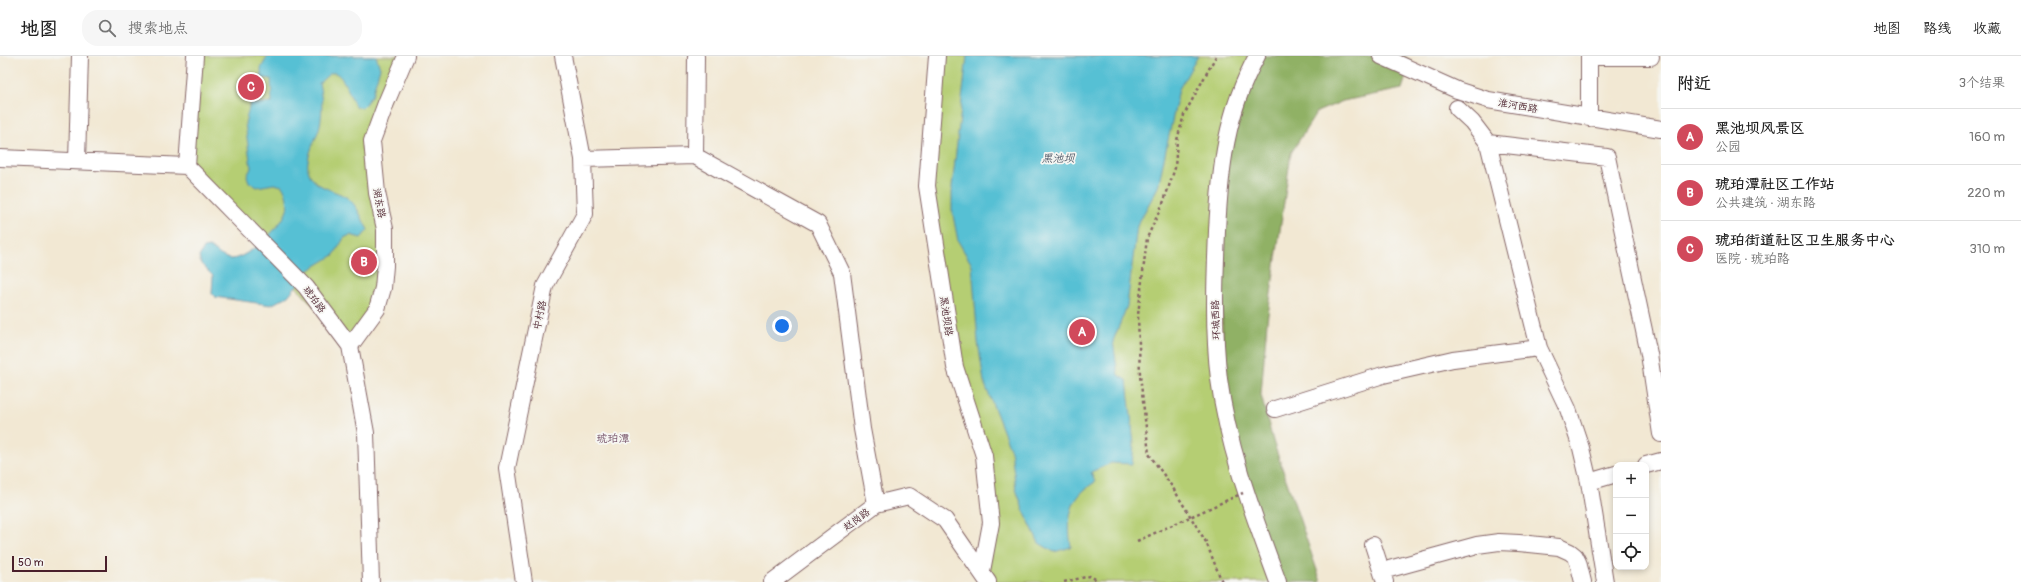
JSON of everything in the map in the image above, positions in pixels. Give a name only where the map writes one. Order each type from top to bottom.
[{"type":"street","points":[[77,161],[80,56]]},
{"type":"street","points":[[0,158],[187,166],[196,56]]},
{"type":"street","name":"中村路","points":[[524,582],[507,468],[545,286],[585,214],[583,159],[563,56]]},
{"type":"street","points":[[695,156],[696,56]]},
{"type":"street","name":"黑池坝路","points":[[937,56],[927,186],[955,367],[984,456],[991,523],[985,577]]},
{"type":"street","name":"环城西路","points":[[1257,56],[1240,92],[1228,131],[1220,170],[1214,314],[1219,380],[1231,440],[1257,525],[1278,582]]},
{"type":"street","name":"淮河西路","points":[[1382,56],[1427,78],[1476,97],[1589,118],[1661,129]]},
{"type":"street","points":[[1589,118],[1589,56],[1651,57]]},
{"type":"street","name":"湖东路","points":[[350,346],[378,309],[383,288],[385,266],[385,229],[377,193],[372,141],[402,60]]},
{"type":"street","points":[[1457,108],[1472,122],[1488,143],[1539,348],[1568,409],[1581,448],[1589,482],[1605,582]]},
{"type":"street","points":[[1488,143],[1607,158],[1649,354],[1661,434]]},
{"type":"street","points":[[583,159],[695,156],[818,224],[842,273],[862,429],[876,504]]},
{"type":"street","name":"琥珀路","points":[[187,166],[306,286],[350,346],[366,433],[370,582]]},
{"type":"street","points":[[1275,409],[1383,375],[1453,359],[1539,348]]},
{"type":"street","points":[[1649,464],[1661,461]]},
{"type":"street","points":[[1589,482],[1613,475]]},
{"type":"street","name":"赵岗路","points":[[772,582],[876,504],[909,496],[945,520],[985,577]]},
{"type":"street","points":[[1373,545],[1384,577],[1477,545],[1499,542],[1559,547],[1575,556],[1583,582]]},
{"type":"path","points":[[1216,56],[1184,115],[1177,140],[1175,168],[1164,201],[1147,238],[1138,315],[1140,375],[1149,454],[1173,488],[1206,542],[1222,582]]},
{"type":"path","points":[[1137,541],[1243,493]]},
{"type":"path","points":[[1064,582],[1090,576],[1098,580]]},
{"type":"green space","points":[[195,56],[406,56],[372,141],[383,288],[350,346],[187,167]]},
{"type":"green space","points":[[937,56],[1257,56],[1228,131],[1278,582],[988,582],[991,523],[984,456],[955,367],[927,186]]},
{"type":"green space","points":[[1257,56],[1403,56],[1411,61],[1402,89],[1343,101],[1317,112],[1291,153],[1267,322],[1261,395],[1273,441],[1321,582],[1278,582],[1225,415],[1219,185]]},
{"type":"water","points":[[268,56],[376,56],[380,68],[372,95],[362,108],[355,106],[343,80],[336,73],[330,74],[319,83],[322,114],[308,163],[308,169],[313,179],[321,186],[350,200],[359,212],[368,230],[361,238],[350,235],[344,238],[334,255],[309,270],[288,296],[271,305],[215,297],[212,294],[213,276],[201,264],[199,257],[204,248],[209,247],[222,256],[231,259],[238,258],[246,254],[272,233],[284,217],[287,210],[287,198],[282,186],[274,184],[257,187],[249,182],[247,176],[251,168],[245,123],[250,104],[272,103],[271,79],[261,78],[261,68]]},
{"type":"water","name":"黑池坝","points":[[967,56],[1198,56],[1179,89],[1158,187],[1137,226],[1127,306],[1113,341],[1118,375],[1127,380],[1134,444],[1132,464],[1111,463],[1091,472],[1095,482],[1079,495],[1071,510],[1069,527],[1071,547],[1054,552],[1039,543],[1023,509],[1016,489],[1011,451],[984,382],[978,342],[972,265],[958,241],[952,210],[952,187]]},
{"type":"place","name":"琥珀街道社区卫生服务中心","points":[[251,87]]},
{"type":"place","name":"琥珀潭社区工作站","points":[[364,262]]},
{"type":"place","name":"黑池坝风景区","points":[[1082,332]]},
{"type":"district","name":"琥珀潭","points":[[613,438]]}]
